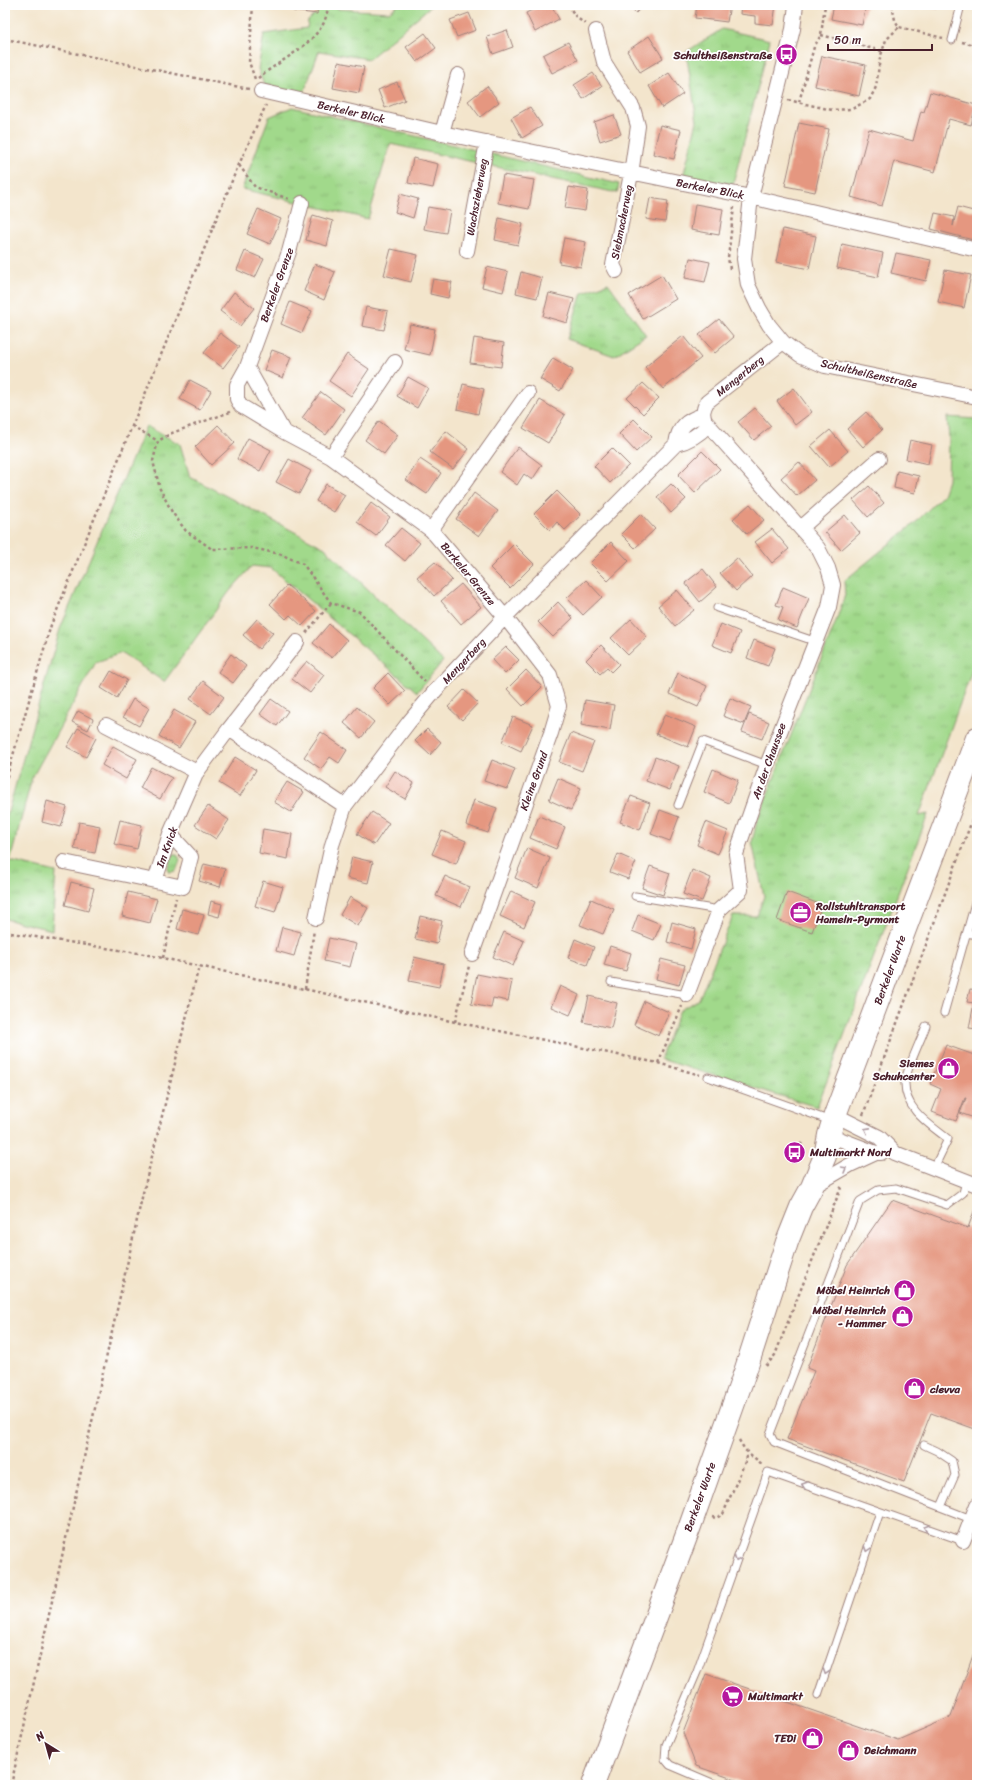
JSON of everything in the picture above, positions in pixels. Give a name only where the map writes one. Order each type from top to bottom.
[{"type":"main road","name":"Berkeler Warte","points":[[593,1785],[689,1528],[745,1372],[801,1207],[812,1187],[825,1156],[832,1124],[977,738]]},
{"type":"main road","name":"Berkeler Warte","points":[[801,1207],[802,1181],[815,1147],[832,1124]]},
{"type":"street","name":"Schultheißenstraße","points":[[796,5],[793,29],[751,198],[744,259],[748,285],[769,325],[783,342],[800,355],[825,366],[977,397]]},
{"type":"street","name":"Siebmacherweg","points":[[596,31],[604,62],[633,108],[638,126],[631,174],[613,265],[616,270]]},
{"type":"street","points":[[442,133],[458,75]]},
{"type":"street","name":"Berkeler Blick","points":[[263,88],[442,133],[631,174],[736,194],[977,250]]},
{"type":"street","name":"Wachszieherweg","points":[[467,251],[487,142]]},
{"type":"street","name":"Berkeler Grenze","points":[[302,203],[289,252],[247,367],[237,385],[237,399],[241,406],[284,432],[331,457],[431,530],[505,617]]},
{"type":"street","name":"Mengerberg","points":[[316,918],[332,845],[346,806],[409,722],[505,617],[676,444],[677,433],[684,425],[692,419],[705,421],[704,407],[707,402],[783,342]]},
{"type":"street","points":[[331,457],[395,362]]},
{"type":"street","points":[[247,367],[284,432]]},
{"type":"street","points":[[431,530],[528,393]]},
{"type":"street","name":"An der Chaussee","points":[[687,994],[719,910],[741,890],[736,854],[767,765],[829,607],[833,585],[828,568],[818,548],[705,421]]},
{"type":"street","points":[[801,528],[879,459]]},
{"type":"street","name":"Kleine Grund","points":[[472,954],[551,733],[559,706],[550,675],[505,617]]},
{"type":"street","name":"Im Knick","points":[[64,862],[155,881],[170,834],[197,772],[229,728],[297,642]]},
{"type":"street","points":[[106,725],[197,772]]},
{"type":"street","points":[[229,728],[346,806]]},
{"type":"street","points":[[155,881],[182,887],[191,857],[170,834]]},
{"type":"street","points":[[832,1124],[860,1126],[878,1137],[895,1153]]},
{"type":"street","points":[[832,1124],[876,1153]]},
{"type":"street","points":[[812,1187],[850,1165],[876,1153],[895,1153],[972,1183]]},
{"type":"street","points":[[963,1541],[977,1505]]},
{"type":"lane","points":[[952,40],[961,5]]},
{"type":"lane","points":[[717,608],[814,642]]},
{"type":"lane","points":[[678,805],[703,741],[767,765]]},
{"type":"lane","points":[[635,896],[719,910]]},
{"type":"lane","points":[[944,1013],[977,896]]},
{"type":"lane","points":[[967,933],[977,935]]},
{"type":"lane","points":[[611,982],[687,994]]},
{"type":"lane","points":[[926,1026],[904,1081],[908,1102],[922,1118],[948,1139],[934,1168]]},
{"type":"lane","points":[[708,1077],[832,1124]]},
{"type":"lane","points":[[971,1519],[774,1442],[770,1434],[860,1201],[878,1190],[896,1188],[946,1205],[963,1193],[972,1183]]},
{"type":"lane","points":[[924,1445],[937,1451],[952,1461],[955,1475],[941,1507]]},
{"type":"lane","points":[[717,1785],[670,1765],[665,1759],[666,1746],[697,1672],[768,1472],[963,1541]]},
{"type":"lane","points":[[818,1695],[880,1512]]},
{"type":"path","points":[[253,5],[249,62],[263,88]]},
{"type":"path","points":[[5,783],[51,625],[239,165],[263,88],[272,66],[307,44],[323,25],[329,5]]},
{"type":"path","points":[[568,5],[576,18],[596,31]]},
{"type":"path","points":[[799,102],[814,47],[821,35],[824,5]]},
{"type":"path","points":[[892,5],[895,20],[900,27],[977,46]]},
{"type":"path","points":[[776,99],[799,102],[832,110],[852,109],[870,99],[876,87],[882,51],[886,40],[900,27]]},
{"type":"path","points":[[821,35],[882,51]]},
{"type":"path","points":[[5,39],[263,88]]},
{"type":"path","points":[[239,165],[255,188],[302,203]]},
{"type":"path","points":[[730,270],[728,258],[736,194]]},
{"type":"path","points":[[241,406],[225,414],[172,433],[158,441],[153,461],[160,488],[172,512],[186,531],[212,549],[252,548],[280,554],[303,564],[332,603],[360,612],[435,692]]},
{"type":"path","points":[[132,426],[158,441]]},
{"type":"path","points":[[297,642],[332,603]]},
{"type":"path","points":[[860,1126],[977,807]]},
{"type":"path","points":[[163,958],[178,886]]},
{"type":"path","points":[[305,989],[316,918]]},
{"type":"path","points":[[5,932],[163,958],[455,1022],[658,1063],[708,1077]]},
{"type":"path","points":[[455,1022],[472,954]]},
{"type":"path","points":[[11,1785],[143,1193],[199,966]]},
{"type":"path","points":[[658,1063],[687,994]]},
{"type":"path","points":[[793,1162],[802,1142]]},
{"type":"path","points":[[842,1186],[856,1173],[850,1165]]},
{"type":"path","points":[[738,1439],[745,1450],[763,1464],[768,1472]]},
{"type":"path","points":[[710,1516],[716,1518],[723,1514],[747,1457],[752,1456]]},
{"type":"green space","points":[[324,5],[336,5],[338,9],[389,12],[398,5],[432,5],[369,59],[319,51],[302,98],[264,85],[258,69],[264,34],[307,28],[308,21]]},
{"type":"green space","points":[[722,29],[770,40],[733,184],[683,177],[697,121],[686,52]]},
{"type":"green space","points":[[292,107],[619,184],[617,193],[390,144],[368,219],[242,189],[269,117]]},
{"type":"green space","points":[[608,283],[646,335],[614,356],[567,339],[582,293]]},
{"type":"green space","points":[[947,417],[977,419],[977,657],[919,816],[928,814],[817,1107],[660,1059],[680,1010],[699,999],[733,916],[757,916],[764,896],[752,842],[757,821],[835,624],[845,595],[844,581],[916,522],[943,495],[948,480],[949,438]]},
{"type":"green space","points":[[146,426],[180,444],[190,477],[325,548],[443,661],[417,692],[271,568],[252,566],[229,592],[164,682],[122,653],[96,662],[32,778],[10,861],[56,872],[52,930],[5,919],[5,822],[60,629]]},
{"type":"green space","points":[[173,854],[177,854],[180,860],[176,871],[169,872],[168,867]]},
{"type":"building","points":[[293,5],[318,5],[317,14],[293,11]]},
{"type":"building","points":[[542,5],[551,5],[559,19],[535,32],[526,13]]},
{"type":"building","points":[[627,5],[643,5],[636,13]]},
{"type":"building","points":[[697,5],[730,5],[727,22],[695,18]]},
{"type":"building","points":[[741,5],[776,5],[773,25],[755,23],[755,16],[740,14]]},
{"type":"building","points":[[834,5],[866,5],[862,25],[831,19]]},
{"type":"building","points":[[922,5],[937,5],[936,9]]},
{"type":"building","points":[[469,13],[476,30],[457,37],[450,20]]},
{"type":"building","points":[[507,30],[513,47],[493,54],[487,37]]},
{"type":"building","points":[[425,33],[436,48],[417,62],[406,47]]},
{"type":"building","points":[[649,36],[663,58],[640,72],[627,51]]},
{"type":"building","points":[[568,42],[578,60],[552,73],[543,55]]},
{"type":"building","points":[[822,56],[866,65],[859,96],[815,86]]},
{"type":"building","points":[[338,62],[364,67],[359,93],[333,88]]},
{"type":"building","points":[[593,73],[602,86],[583,99],[574,85]]},
{"type":"building","points":[[669,73],[683,94],[662,108],[649,86]]},
{"type":"building","points":[[397,82],[405,100],[385,108],[378,90]]},
{"type":"building","points":[[487,86],[499,102],[480,117],[468,101]]},
{"type":"building","points":[[930,92],[976,105],[971,125],[949,119],[935,172],[894,161],[882,206],[851,197],[869,129],[913,141],[921,111],[924,112]]},
{"type":"building","points":[[530,107],[542,126],[522,138],[511,118]]},
{"type":"building","points":[[614,115],[621,134],[600,141],[594,122]]},
{"type":"building","points":[[799,123],[829,129],[815,192],[785,186]]},
{"type":"building","points":[[660,125],[681,130],[674,159],[653,154]]},
{"type":"building","points":[[413,158],[438,164],[433,188],[408,183]]},
{"type":"building","points":[[503,175],[534,180],[529,209],[498,203]]},
{"type":"building","points":[[569,187],[588,190],[585,211],[565,208]]},
{"type":"building","points":[[400,194],[418,199],[413,218],[395,212]]},
{"type":"building","points":[[650,198],[668,201],[665,222],[646,219]]},
{"type":"building","points":[[695,204],[723,209],[719,235],[691,230]]},
{"type":"building","points":[[428,207],[450,211],[446,233],[424,229]]},
{"type":"building","points":[[958,207],[977,212],[977,241],[931,229],[935,213],[954,217],[953,226]]},
{"type":"building","points":[[258,209],[281,219],[270,244],[247,234]]},
{"type":"building","points":[[313,215],[333,221],[327,246],[306,240]]},
{"type":"building","points":[[499,218],[523,224],[518,245],[495,240]]},
{"type":"building","points":[[783,229],[816,236],[809,269],[776,262]]},
{"type":"building","points":[[564,238],[586,242],[581,267],[559,263]]},
{"type":"building","points":[[842,244],[883,253],[878,277],[837,268]]},
{"type":"building","points":[[391,249],[418,255],[411,282],[384,275]]},
{"type":"building","points":[[245,251],[264,259],[255,278],[237,270]]},
{"type":"building","points":[[896,253],[931,260],[926,281],[891,273]]},
{"type":"building","points":[[690,258],[710,262],[705,282],[685,278]]},
{"type":"building","points":[[315,264],[335,272],[324,300],[304,291]]},
{"type":"building","points":[[487,267],[508,272],[503,292],[482,287]]},
{"type":"building","points":[[945,270],[971,275],[964,308],[938,302]]},
{"type":"building","points":[[521,272],[542,278],[537,298],[516,293]]},
{"type":"building","points":[[662,275],[676,299],[643,319],[629,295]]},
{"type":"building","points":[[433,279],[452,282],[448,298],[430,294]]},
{"type":"building","points":[[234,292],[254,308],[240,326],[220,311]]},
{"type":"building","points":[[549,293],[574,299],[567,323],[543,316]]},
{"type":"building","points":[[290,302],[312,311],[302,333],[281,324]]},
{"type":"building","points":[[366,307],[388,311],[384,330],[362,326]]},
{"type":"building","points":[[719,319],[734,337],[715,353],[699,335]]},
{"type":"building","points":[[410,324],[435,329],[430,355],[404,349]]},
{"type":"building","points":[[220,333],[239,347],[223,368],[204,353]]},
{"type":"building","points":[[683,336],[701,358],[663,389],[645,367]]},
{"type":"building","points":[[474,338],[504,343],[501,367],[470,363]]},
{"type":"building","points":[[272,350],[291,357],[283,378],[264,370]]},
{"type":"building","points":[[347,354],[369,369],[351,396],[329,381]]},
{"type":"building","points":[[553,358],[573,370],[560,391],[540,379]]},
{"type":"building","points":[[408,377],[428,388],[417,408],[397,396]]},
{"type":"building","points":[[190,380],[211,391],[200,410],[180,399]]},
{"type":"building","points":[[643,383],[659,398],[643,414],[627,398]]},
{"type":"building","points":[[463,384],[484,389],[478,414],[457,409]]},
{"type":"building","points":[[794,388],[812,412],[795,425],[777,401]]},
{"type":"building","points":[[321,392],[344,409],[326,435],[302,418]]},
{"type":"building","points":[[540,400],[565,415],[548,443],[523,428]]},
{"type":"building","points":[[755,408],[771,426],[754,440],[738,422]]},
{"type":"building","points":[[866,412],[882,430],[863,447],[847,429]]},
{"type":"building","points":[[634,419],[652,437],[636,452],[619,434]]},
{"type":"building","points":[[379,421],[398,435],[384,454],[365,440]]},
{"type":"building","points":[[218,425],[235,443],[211,465],[195,447]]},
{"type":"building","points":[[830,430],[848,451],[829,467],[811,446]]},
{"type":"building","points":[[446,431],[469,449],[453,469],[430,452]]},
{"type":"building","points":[[248,438],[271,450],[260,471],[237,459]]},
{"type":"building","points":[[910,440],[932,445],[928,464],[906,459]]},
{"type":"building","points":[[518,447],[542,465],[532,480],[524,474],[517,485],[500,472]]},
{"type":"building","points":[[612,448],[629,465],[610,483],[594,466]]},
{"type":"building","points":[[702,451],[720,469],[695,493],[678,475]]},
{"type":"building","points":[[289,459],[311,471],[299,494],[276,482]]},
{"type":"building","points":[[420,459],[441,473],[427,494],[406,480]]},
{"type":"building","points":[[799,462],[815,480],[797,496],[781,478]]},
{"type":"building","points":[[897,471],[919,476],[915,493],[894,488]]},
{"type":"building","points":[[326,484],[345,495],[334,512],[316,501]]},
{"type":"building","points":[[671,484],[686,499],[671,513],[657,497]]},
{"type":"building","points":[[869,486],[884,503],[868,517],[853,500]]},
{"type":"building","points":[[557,491],[581,515],[565,530],[557,522],[550,530],[534,514]]},
{"type":"building","points":[[474,493],[498,511],[479,536],[456,519]]},
{"type":"building","points":[[371,503],[390,517],[376,536],[357,522]]},
{"type":"building","points":[[750,504],[764,520],[747,534],[733,519]]},
{"type":"building","points":[[641,514],[655,529],[635,548],[621,534]]},
{"type":"building","points":[[845,515],[860,533],[841,550],[825,532]]},
{"type":"building","points":[[401,528],[420,543],[405,561],[386,545]]},
{"type":"building","points":[[772,529],[789,549],[772,563],[755,542]]},
{"type":"building","points":[[611,542],[629,561],[608,581],[590,563]]},
{"type":"building","points":[[514,544],[534,564],[510,588],[490,568]]},
{"type":"building","points":[[737,558],[752,576],[736,591],[720,573]]},
{"type":"building","points":[[435,562],[452,580],[434,596],[417,577]]},
{"type":"building","points":[[703,569],[717,587],[700,602],[685,583]]},
{"type":"building","points":[[586,580],[602,597],[583,615],[567,598]]},
{"type":"building","points":[[461,584],[481,607],[461,624],[441,601]]},
{"type":"building","points":[[287,585],[316,611],[302,626],[290,615],[286,619],[270,604]]},
{"type":"building","points":[[783,587],[809,598],[797,628],[778,620],[783,607],[776,605]]},
{"type":"building","points":[[677,590],[694,610],[675,626],[658,606]]},
{"type":"building","points":[[558,602],[573,618],[553,637],[538,622]]},
{"type":"building","points":[[257,619],[273,633],[259,649],[243,635]]},
{"type":"building","points":[[631,619],[647,637],[628,655],[611,638]]},
{"type":"building","points":[[329,624],[347,640],[332,658],[313,643]]},
{"type":"building","points":[[721,624],[740,632],[731,653],[712,645]]},
{"type":"building","points":[[754,640],[775,648],[768,666],[747,658]]},
{"type":"building","points":[[601,645],[619,664],[611,672],[607,668],[600,674],[586,660]]},
{"type":"building","points":[[506,647],[519,660],[505,674],[492,660]]},
{"type":"building","points":[[231,654],[246,666],[233,683],[218,672]]},
{"type":"building","points":[[307,661],[324,675],[310,693],[292,679]]},
{"type":"building","points":[[526,670],[542,687],[523,706],[507,689]]},
{"type":"building","points":[[111,671],[127,680],[117,698],[101,688]]},
{"type":"building","points":[[388,673],[405,691],[390,705],[373,688]]},
{"type":"building","points":[[678,673],[707,686],[698,707],[669,694]]},
{"type":"building","points":[[203,681],[224,697],[211,714],[190,699]]},
{"type":"building","points":[[464,690],[478,703],[462,720],[448,707]]},
{"type":"building","points":[[730,698],[751,707],[744,724],[723,716]]},
{"type":"building","points":[[133,699],[149,708],[139,726],[123,717]]},
{"type":"building","points":[[271,699],[288,711],[277,726],[260,714]]},
{"type":"building","points":[[585,700],[614,705],[610,730],[581,725]]},
{"type":"building","points":[[357,707],[374,722],[361,738],[344,723]]},
{"type":"building","points":[[174,710],[195,722],[179,748],[159,736]]},
{"type":"building","points":[[78,711],[93,719],[88,730],[72,722]]},
{"type":"building","points":[[665,714],[696,727],[688,747],[656,734]]},
{"type":"building","points":[[749,714],[769,722],[762,739],[742,732]]},
{"type":"building","points":[[513,717],[533,725],[521,751],[502,742]]},
{"type":"building","points":[[78,728],[96,738],[86,757],[67,747]]},
{"type":"building","points":[[427,729],[441,742],[430,755],[415,741]]},
{"type":"building","points":[[321,732],[347,750],[339,763],[330,757],[321,769],[304,757]]},
{"type":"building","points":[[571,733],[594,742],[582,771],[559,762]]},
{"type":"building","points":[[113,746],[137,759],[126,779],[102,765]]},
{"type":"building","points":[[235,757],[256,770],[240,796],[219,783]]},
{"type":"building","points":[[655,757],[679,766],[670,790],[646,781]]},
{"type":"building","points":[[492,760],[515,769],[507,789],[484,781]]},
{"type":"building","points":[[151,767],[172,778],[160,799],[140,788]]},
{"type":"building","points":[[713,769],[738,780],[729,803],[704,792]]},
{"type":"building","points":[[395,771],[414,783],[405,799],[385,787]]},
{"type":"building","points":[[558,778],[581,788],[571,810],[549,800]]},
{"type":"building","points":[[287,782],[304,792],[291,812],[274,802]]},
{"type":"building","points":[[631,796],[650,803],[640,830],[620,822]]},
{"type":"building","points":[[474,800],[497,808],[488,833],[466,825]]},
{"type":"building","points":[[47,801],[67,807],[61,827],[42,822]]},
{"type":"building","points":[[208,806],[229,820],[216,839],[195,825]]},
{"type":"building","points":[[660,810],[679,817],[670,841],[651,834]]},
{"type":"building","points":[[372,812],[389,823],[374,845],[357,834]]},
{"type":"building","points":[[539,816],[565,827],[556,849],[530,838]]},
{"type":"building","points":[[120,820],[142,825],[137,849],[114,844]]},
{"type":"building","points":[[79,822],[100,826],[95,853],[74,849]]},
{"type":"building","points":[[706,822],[728,831],[718,854],[697,845]]},
{"type":"building","points":[[263,829],[292,834],[288,859],[259,853]]},
{"type":"building","points":[[442,831],[466,841],[456,864],[432,854]]},
{"type":"building","points":[[527,848],[550,858],[538,888],[515,878]]},
{"type":"building","points":[[618,854],[636,862],[628,879],[610,872]]},
{"type":"building","points":[[352,857],[373,862],[368,883],[347,878]]},
{"type":"building","points":[[204,864],[225,869],[220,887],[199,881]]},
{"type":"building","points":[[650,866],[670,873],[663,895],[642,888]]},
{"type":"building","points":[[692,870],[711,878],[702,901],[683,894]]},
{"type":"building","points":[[445,876],[470,887],[461,907],[436,896]]},
{"type":"building","points":[[263,881],[283,887],[275,912],[255,906]]},
{"type":"building","points":[[71,882],[94,888],[88,911],[65,905]]},
{"type":"building","points":[[511,891],[535,902],[524,927],[500,916]]},
{"type":"building","points":[[128,892],[157,899],[150,923],[122,916]]},
{"type":"building","name":"Rollstuhltransport Hameln-Pyrmont","points":[[787,892],[822,905],[812,932],[777,920]]},
{"type":"building","points":[[350,897],[368,908],[358,926],[340,915]]},
{"type":"building","points":[[591,899],[614,909],[603,934],[580,925]]},
{"type":"building","points":[[211,901],[222,904],[219,917],[208,914]]},
{"type":"building","points":[[182,909],[204,915],[198,935],[177,929]]},
{"type":"building","points":[[638,915],[661,924],[654,940],[632,931]]},
{"type":"building","points":[[420,916],[442,921],[437,944],[415,939]]},
{"type":"building","points":[[672,922],[696,929],[691,949],[667,942]]},
{"type":"building","points":[[282,927],[301,932],[294,956],[276,951]]},
{"type":"building","points":[[504,932],[524,941],[513,966],[493,957]]},
{"type":"building","points":[[329,938],[356,944],[350,967],[324,961]]},
{"type":"building","points":[[575,939],[594,947],[587,965],[568,958]]},
{"type":"building","points":[[610,946],[631,953],[626,971],[604,965]]},
{"type":"building","points":[[414,957],[444,964],[439,987],[409,981]]},
{"type":"building","points":[[661,959],[685,965],[679,985],[656,979]]},
{"type":"building","points":[[477,974],[512,981],[508,1001],[493,998],[491,1008],[471,1004]]},
{"type":"building","points":[[560,986],[579,995],[570,1015],[551,1007]]},
{"type":"building","points":[[970,989],[977,990],[977,1029],[969,1028],[974,1003],[967,1002]]},
{"type":"building","points":[[589,996],[617,1003],[611,1028],[583,1022]]},
{"type":"building","points":[[644,1001],[669,1012],[659,1036],[634,1025]]},
{"type":"building","points":[[946,1045],[977,1056],[977,1119],[960,1113],[966,1098],[956,1121],[932,1112],[941,1089],[930,1084]]},
{"type":"building","name":"Möbel Heinrich - Hammer","points":[[892,1200],[968,1228],[977,1203],[977,1423],[975,1429],[931,1413],[904,1482],[787,1439],[814,1371],[807,1368],[847,1265]]},
{"type":"building","name":"Multimarkt","points":[[977,1644],[977,1785],[750,1785],[696,1766],[683,1733],[706,1674],[898,1740],[951,1717]]},
{"type":"place","name":"Schultheißenstraße","points":[[787,55]]},
{"type":"place","name":"Rollstuhltransport Hameln-Pyrmont","points":[[800,912]]},
{"type":"place","name":"Siemes Schuhcenter","points":[[949,1069]]},
{"type":"place","name":"Multimarkt Nord","points":[[795,1152]]},
{"type":"place","name":"Möbel Heinrich","points":[[905,1290]]},
{"type":"place","name":"Möbel Heinrich - Hammer","points":[[902,1316]]},
{"type":"place","name":"clevva","points":[[915,1389]]},
{"type":"place","name":"Multimarkt","points":[[733,1696]]},
{"type":"place","name":"TEDi","points":[[812,1738]]},
{"type":"place","name":"Deichmann","points":[[848,1750]]}]
